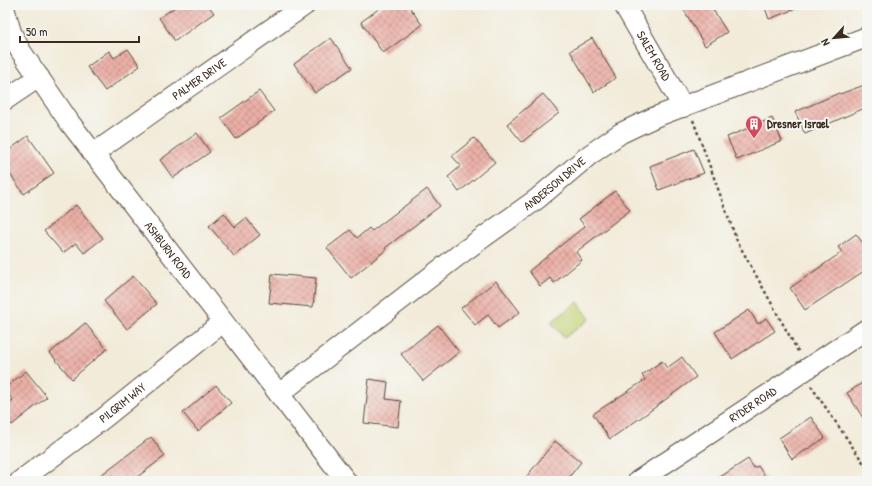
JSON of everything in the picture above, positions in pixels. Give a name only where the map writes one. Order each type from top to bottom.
[{"type":"street","name":"PALMER DRIVE","points":[[93,154],[305,5]]},
{"type":"street","name":"SALEM ROAD","points":[[624,5],[686,106]]},
{"type":"street","name":"ASHBURN ROAD","points":[[5,11],[11,32],[39,77],[93,154],[346,481]]},
{"type":"street","name":"ANDERSON DRIVE","points":[[279,394],[620,133],[655,117],[867,37]]},
{"type":"street","points":[[5,100],[39,77]]},
{"type":"street","name":"PILGRIM WAY","points":[[20,481],[104,418],[224,322]]},
{"type":"street","name":"RYDER ROAD","points":[[638,481],[867,329]]},
{"type":"path","points":[[686,106],[737,241],[805,371],[867,468]]},
{"type":"green space","points":[[578,302],[590,319],[564,338],[551,322]]},
{"type":"building","points":[[178,5],[208,5],[214,13],[175,41],[159,18]]},
{"type":"building","points":[[384,5],[408,5],[422,25],[383,53],[361,22]]},
{"type":"building","points":[[681,5],[710,5],[727,32],[705,46]]},
{"type":"building","points":[[764,5],[803,5],[803,6],[769,19]]},
{"type":"building","points":[[331,38],[352,68],[315,93],[294,64]]},
{"type":"building","points":[[592,38],[616,78],[594,92],[570,51]]},
{"type":"building","points":[[128,49],[140,66],[105,91],[87,67],[109,51],[114,58]]},
{"type":"building","points":[[867,84],[867,107],[805,134],[795,112],[839,93],[840,94]]},
{"type":"building","points":[[259,91],[274,111],[236,139],[221,118]]},
{"type":"building","points":[[543,94],[559,113],[522,142],[507,124]]},
{"type":"building","name":"Dresner Israel","points":[[772,118],[782,141],[737,160],[727,137]]},
{"type":"building","points":[[197,133],[210,152],[173,178],[160,160]]},
{"type":"building","points":[[28,136],[54,173],[24,194],[5,167],[5,153]]},
{"type":"building","points":[[474,138],[495,162],[459,192],[448,177],[461,166],[452,156]]},
{"type":"building","points":[[694,149],[704,173],[659,190],[650,166]]},
{"type":"building","points":[[427,189],[440,206],[385,248],[386,250],[351,278],[327,248],[350,230],[357,238],[369,228],[372,231]]},
{"type":"building","points":[[615,191],[630,210],[576,252],[582,260],[554,283],[550,278],[540,286],[529,271],[585,226],[579,219]]},
{"type":"building","points":[[76,205],[103,238],[84,253],[76,243],[63,253],[44,231]]},
{"type":"building","points":[[224,213],[235,227],[246,218],[260,235],[234,256],[209,226]]},
{"type":"building","points":[[856,234],[862,242],[867,238],[867,269],[805,310],[790,288],[842,252],[838,247]]},
{"type":"building","points":[[272,274],[316,278],[313,307],[269,303]]},
{"type":"building","points":[[133,276],[157,304],[127,329],[104,301]]},
{"type":"building","points":[[496,281],[520,312],[498,328],[488,315],[475,325],[461,308]]},
{"type":"building","points":[[749,310],[758,324],[766,318],[775,331],[732,359],[715,332]]},
{"type":"building","points":[[85,323],[107,349],[72,379],[50,353]]},
{"type":"building","points":[[438,325],[459,352],[423,381],[401,354]]},
{"type":"building","points":[[682,357],[696,377],[610,439],[593,414],[645,380],[642,375],[662,361],[667,368]]},
{"type":"building","points":[[26,371],[47,397],[12,425],[5,416],[5,406],[13,400],[5,388]]},
{"type":"building","points":[[369,379],[388,382],[386,399],[401,401],[398,427],[364,423]]},
{"type":"building","points":[[867,380],[867,424],[847,393]]},
{"type":"building","points":[[216,385],[231,403],[198,431],[183,413]]},
{"type":"building","points":[[811,417],[825,438],[792,459],[779,438]]},
{"type":"building","points":[[151,437],[165,456],[132,481],[93,481]]},
{"type":"building","points":[[555,441],[581,462],[566,481],[523,481]]},
{"type":"building","points":[[748,459],[754,468],[758,466],[768,481],[714,481]]},
{"type":"place","name":"Dresner Israel","points":[[754,139]]}]
